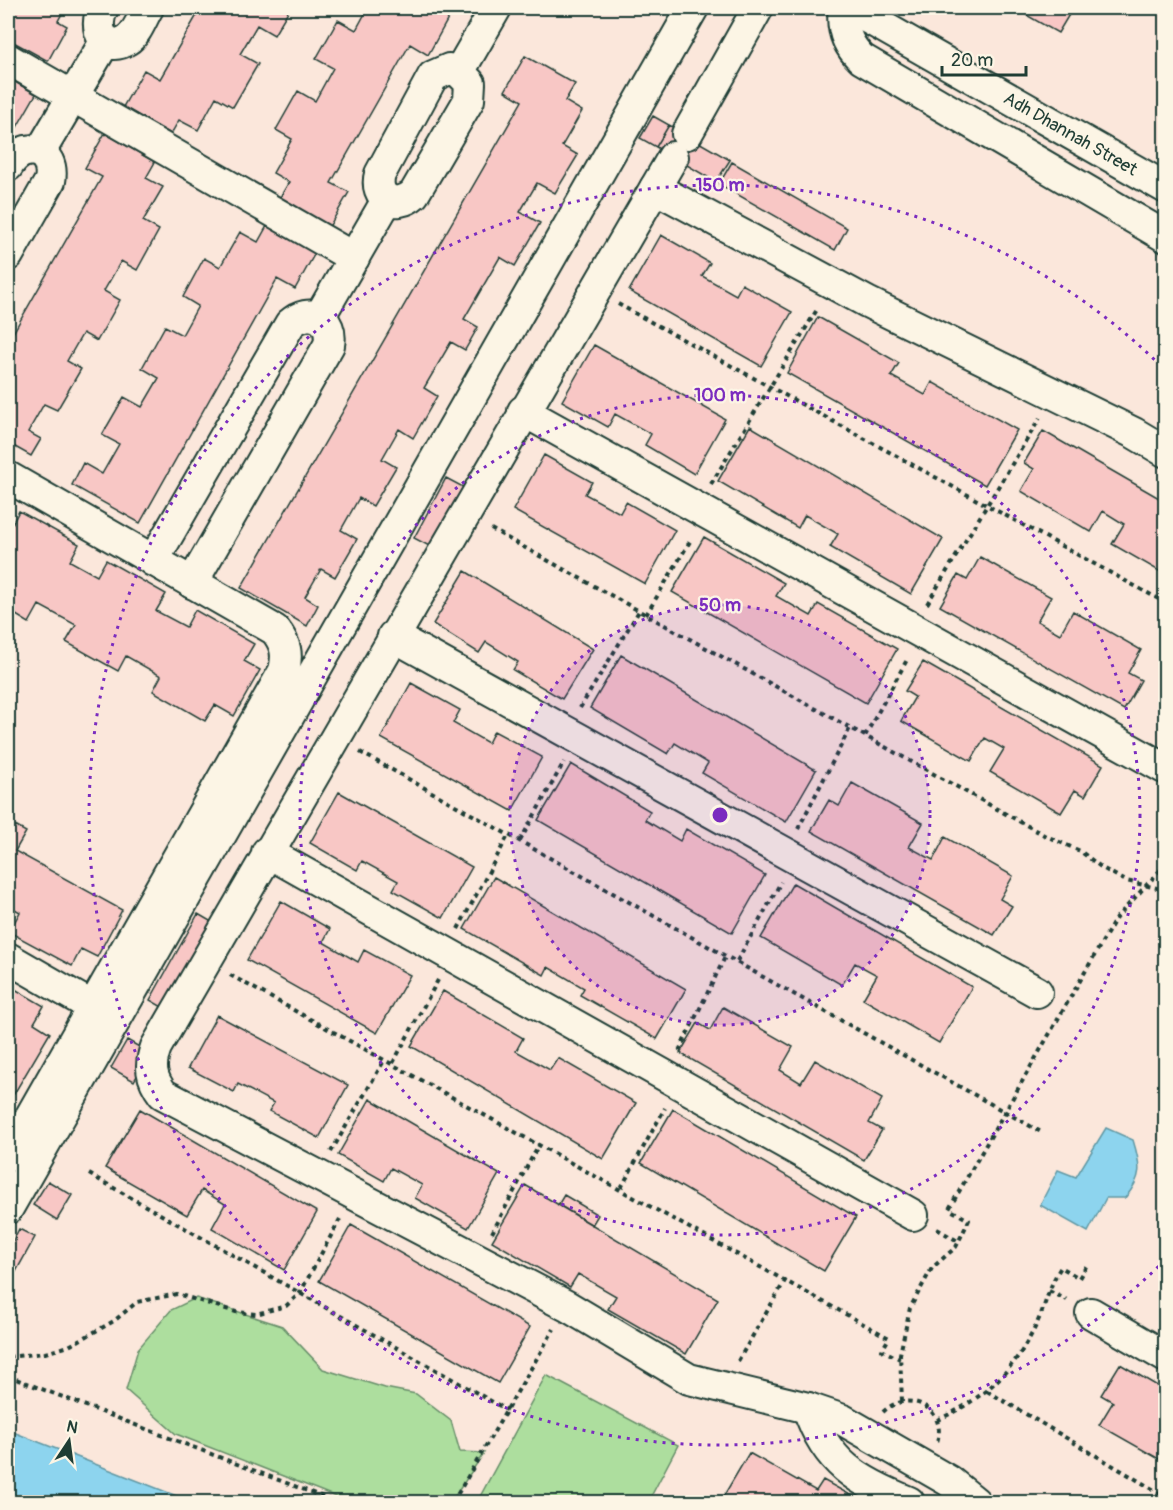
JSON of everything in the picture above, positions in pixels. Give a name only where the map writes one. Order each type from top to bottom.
[{"type":"street","points":[[103,8],[96,24],[99,33],[106,40],[116,43],[126,41],[133,34],[148,8]]},
{"type":"street","points":[[459,72],[496,8]]},
{"type":"street","points":[[8,1208],[693,8]]},
{"type":"street","points":[[758,8],[156,1047],[151,1059],[154,1082],[163,1094],[567,1306],[689,1379],[808,1408],[843,1420],[949,1481],[971,1502]]},
{"type":"street","points":[[844,8],[845,35],[862,59],[1166,237]]},
{"type":"street","name":"Adh Dhannah Street","points":[[850,8],[1166,188]]},
{"type":"street","points":[[40,152],[106,40]]},
{"type":"street","points":[[8,59],[354,258]]},
{"type":"street","points":[[449,69],[459,72],[470,83],[469,100],[414,194],[407,201],[397,203],[387,200],[380,193],[377,183],[380,174],[433,76],[449,69]]},
{"type":"street","points":[[8,166],[19,153],[29,150],[40,152],[49,159],[52,170],[50,181],[8,255]]},
{"type":"street","points":[[654,188],[833,284],[1134,433],[1166,452]]},
{"type":"street","points":[[320,316],[387,200]]},
{"type":"street","points":[[153,561],[290,324],[298,316],[309,314],[320,316],[328,324],[331,334],[329,345],[192,583]]},
{"type":"street","points":[[523,411],[1164,768]]},
{"type":"street","points":[[8,477],[275,630],[284,641],[286,651],[284,672],[8,1156]]},
{"type":"street","points":[[393,636],[1037,992]]},
{"type":"street","points":[[267,852],[913,1215]]},
{"type":"street","points":[[8,958],[93,1007]]},
{"type":"street","points":[[1091,1313],[1166,1356]]},
{"type":"street","points":[[808,1408],[825,1448],[839,1464],[878,1488],[909,1503]]},
{"type":"path","points":[[646,615],[770,387],[833,284]]},
{"type":"path","points":[[594,291],[1166,603]]},
{"type":"path","points":[[865,736],[917,630],[987,506],[1055,394]]},
{"type":"path","points":[[464,514],[1044,836],[1080,851],[1118,876],[1166,890]]},
{"type":"path","points":[[520,841],[571,735],[639,611]]},
{"type":"path","points":[[737,961],[850,728]]},
{"type":"path","points":[[334,737],[1041,1132]]},
{"type":"path","points":[[393,1063],[509,834]]},
{"type":"path","points":[[902,1401],[900,1359],[903,1330],[920,1288],[932,1268],[956,1247],[969,1220],[948,1209],[1088,970],[1111,926],[1144,885],[1166,864]]},
{"type":"path","points":[[621,1188],[672,1080],[726,955]]},
{"type":"path","points":[[205,961],[786,1279],[889,1338],[882,1350],[900,1359]]},
{"type":"path","points":[[317,1175],[385,1059]]},
{"type":"path","points":[[478,1259],[539,1144]]},
{"type":"path","points":[[89,1174],[507,1410]]},
{"type":"path","points":[[8,1357],[45,1353],[69,1346],[114,1321],[137,1302],[177,1294],[227,1310],[256,1314],[286,1306],[300,1293],[354,1194]]},
{"type":"path","points":[[937,1420],[972,1403],[987,1391],[1021,1355],[1060,1268],[1080,1278],[1087,1265]]},
{"type":"path","points":[[723,1387],[786,1279]]},
{"type":"path","points":[[453,1503],[567,1306]]},
{"type":"path","points":[[8,1376],[336,1503]]},
{"type":"path","points":[[987,1391],[1166,1497]]},
{"type":"path","points":[[868,1434],[889,1406],[902,1401],[920,1403],[930,1409],[937,1420],[939,1436],[936,1446],[922,1466]]},
{"type":"green space","points":[[196,1298],[282,1326],[323,1369],[385,1388],[416,1394],[451,1421],[460,1452],[484,1453],[451,1502],[349,1502],[176,1434],[126,1390],[138,1349],[171,1310]]},
{"type":"green space","points":[[546,1375],[678,1445],[648,1502],[477,1502]]},
{"type":"water","points":[[1106,1128],[1133,1140],[1139,1164],[1138,1177],[1125,1198],[1106,1198],[1088,1232],[1040,1205],[1058,1170],[1076,1177]]},
{"type":"water","points":[[8,1430],[192,1502],[8,1502]]},
{"type":"building","points":[[8,8],[65,8],[58,21],[67,26],[48,61],[8,39],[10,21]]},
{"type":"building","points":[[201,8],[290,8],[274,35],[257,25],[240,54],[258,64],[233,107],[216,97],[198,130],[179,120],[171,134],[123,107],[144,70],[160,79]]},
{"type":"building","points":[[368,8],[431,8],[449,17],[428,55],[410,44],[331,183],[349,192],[329,227],[279,199],[289,182],[273,173],[292,139],[276,130],[298,91],[315,101],[333,68],[316,59],[338,20],[356,30]]},
{"type":"building","points":[[1014,8],[1073,8],[1058,33]]},
{"type":"building","points":[[525,56],[575,84],[565,101],[582,111],[562,146],[578,155],[555,193],[537,183],[520,212],[540,223],[515,266],[500,257],[464,319],[478,327],[465,350],[451,342],[424,388],[437,396],[413,438],[399,429],[382,459],[396,467],[373,506],[359,498],[341,530],[357,539],[335,577],[321,569],[305,597],[318,605],[307,626],[241,588],[522,101],[505,91]]},
{"type":"building","points":[[8,78],[36,94],[17,127],[8,122]]},
{"type":"building","points":[[653,116],[669,125],[656,147],[640,138]]},
{"type":"building","points":[[669,125],[730,160],[716,182],[656,147]]},
{"type":"building","points":[[105,133],[155,162],[146,178],[163,187],[143,221],[159,230],[137,270],[121,261],[104,291],[120,300],[97,341],[83,333],[67,361],[81,369],[57,410],[44,404],[28,432],[41,439],[31,456],[8,443],[8,342],[102,177],[85,168]]},
{"type":"building","points":[[732,162],[847,228],[835,250],[719,184]]},
{"type":"building","points":[[267,226],[315,253],[295,289],[277,279],[140,523],[72,485],[83,463],[102,474],[119,444],[102,435],[124,397],[142,407],[159,378],[142,368],[165,326],[182,335],[198,306],[183,297],[204,258],[220,267],[240,232],[258,242]]},
{"type":"building","points":[[661,235],[710,263],[702,276],[736,295],[742,284],[792,312],[761,366],[629,291]]},
{"type":"building","points":[[818,317],[899,363],[891,376],[925,395],[932,382],[1017,430],[985,485],[787,373]]},
{"type":"building","points":[[594,345],[725,419],[694,474],[645,445],[651,434],[615,414],[608,427],[562,401]]},
{"type":"building","points":[[750,426],[943,539],[911,594],[830,547],[838,534],[805,515],[798,528],[718,481]]},
{"type":"building","points":[[1043,431],[1166,502],[1166,575],[1112,544],[1124,524],[1103,511],[1091,532],[1021,491],[1034,469],[1024,463]]},
{"type":"building","points":[[544,455],[592,482],[585,494],[620,513],[626,502],[675,530],[645,584],[513,510]]},
{"type":"building","points":[[446,478],[465,488],[433,548],[414,538]]},
{"type":"building","points":[[19,511],[79,544],[70,561],[97,576],[106,560],[166,594],[156,611],[186,627],[195,610],[254,644],[244,661],[260,670],[234,716],[215,705],[205,721],[153,691],[161,676],[126,656],[118,671],[66,642],[76,625],[39,605],[29,623],[8,610],[8,525],[11,526]]},
{"type":"building","points":[[704,537],[784,583],[776,596],[811,616],[818,604],[897,649],[866,703],[672,592]]},
{"type":"building","points":[[980,557],[1051,597],[1037,621],[1060,634],[1073,611],[1141,650],[1128,673],[1141,680],[1124,710],[940,606],[958,575],[967,580]]},
{"type":"building","points":[[465,571],[593,649],[562,699],[513,670],[518,662],[486,642],[479,653],[433,624]]},
{"type":"building","points":[[621,655],[816,770],[786,822],[702,773],[708,763],[675,743],[668,754],[590,708]]},
{"type":"building","points":[[923,662],[1103,765],[1085,796],[1075,790],[1061,813],[990,772],[1004,749],[985,738],[971,761],[901,721],[915,697],[905,691]]},
{"type":"building","points":[[411,683],[460,710],[453,723],[488,743],[494,731],[542,757],[512,811],[381,738]]},
{"type":"building","points":[[571,764],[650,811],[645,820],[680,841],[686,829],[765,875],[732,933],[538,820]]},
{"type":"building","points":[[852,783],[923,823],[909,847],[933,860],[945,837],[1013,876],[1000,899],[1012,906],[994,935],[811,831],[829,800],[839,806]]},
{"type":"building","points":[[339,792],[472,867],[443,918],[393,890],[398,881],[362,861],[357,870],[310,843]]},
{"type":"building","points":[[8,822],[26,832],[15,851],[122,910],[97,957],[81,949],[72,966],[9,932],[20,912],[8,905]]},
{"type":"building","points":[[494,877],[686,989],[657,1039],[580,995],[584,988],[548,967],[544,975],[464,929]]},
{"type":"building","points":[[793,883],[972,987],[939,1043],[863,999],[877,975],[855,963],[842,985],[761,938]]},
{"type":"building","points":[[281,901],[330,929],[323,942],[358,962],[364,950],[410,975],[377,1033],[247,960]]},
{"type":"building","points":[[198,914],[217,925],[169,1011],[150,1000]]},
{"type":"building","points":[[8,985],[44,1006],[34,1023],[50,1033],[14,1094],[8,1090]]},
{"type":"building","points":[[443,991],[523,1038],[516,1051],[550,1070],[558,1058],[636,1103],[603,1159],[411,1046]]},
{"type":"building","points":[[723,1007],[793,1047],[780,1070],[801,1083],[815,1060],[882,1099],[869,1123],[882,1130],[864,1160],[680,1053],[698,1023],[710,1030]]},
{"type":"building","points":[[217,1015],[348,1085],[319,1138],[269,1111],[274,1103],[238,1084],[234,1092],[188,1068]]},
{"type":"building","points":[[127,1040],[150,1053],[134,1081],[111,1068]]},
{"type":"building","points":[[370,1099],[499,1174],[468,1228],[415,1198],[422,1185],[391,1168],[384,1181],[338,1155]]},
{"type":"building","points":[[140,1109],[317,1212],[284,1270],[212,1228],[225,1204],[202,1190],[187,1215],[105,1168]]},
{"type":"building","points":[[673,1109],[856,1217],[824,1271],[641,1163]]},
{"type":"building","points":[[48,1181],[72,1195],[57,1220],[33,1205]]},
{"type":"building","points":[[525,1185],[718,1299],[686,1354],[608,1309],[616,1296],[578,1274],[570,1287],[492,1241]]},
{"type":"building","points":[[564,1195],[598,1215],[592,1225],[558,1205]]},
{"type":"building","points":[[351,1225],[530,1327],[498,1383],[319,1281]]},
{"type":"building","points":[[19,1229],[35,1237],[8,1286],[8,1250]]},
{"type":"building","points":[[1120,1364],[1166,1391],[1166,1463],[1099,1425],[1113,1402],[1101,1395]]},
{"type":"building","points":[[749,1453],[816,1491],[823,1480],[863,1502],[720,1502]]}]
